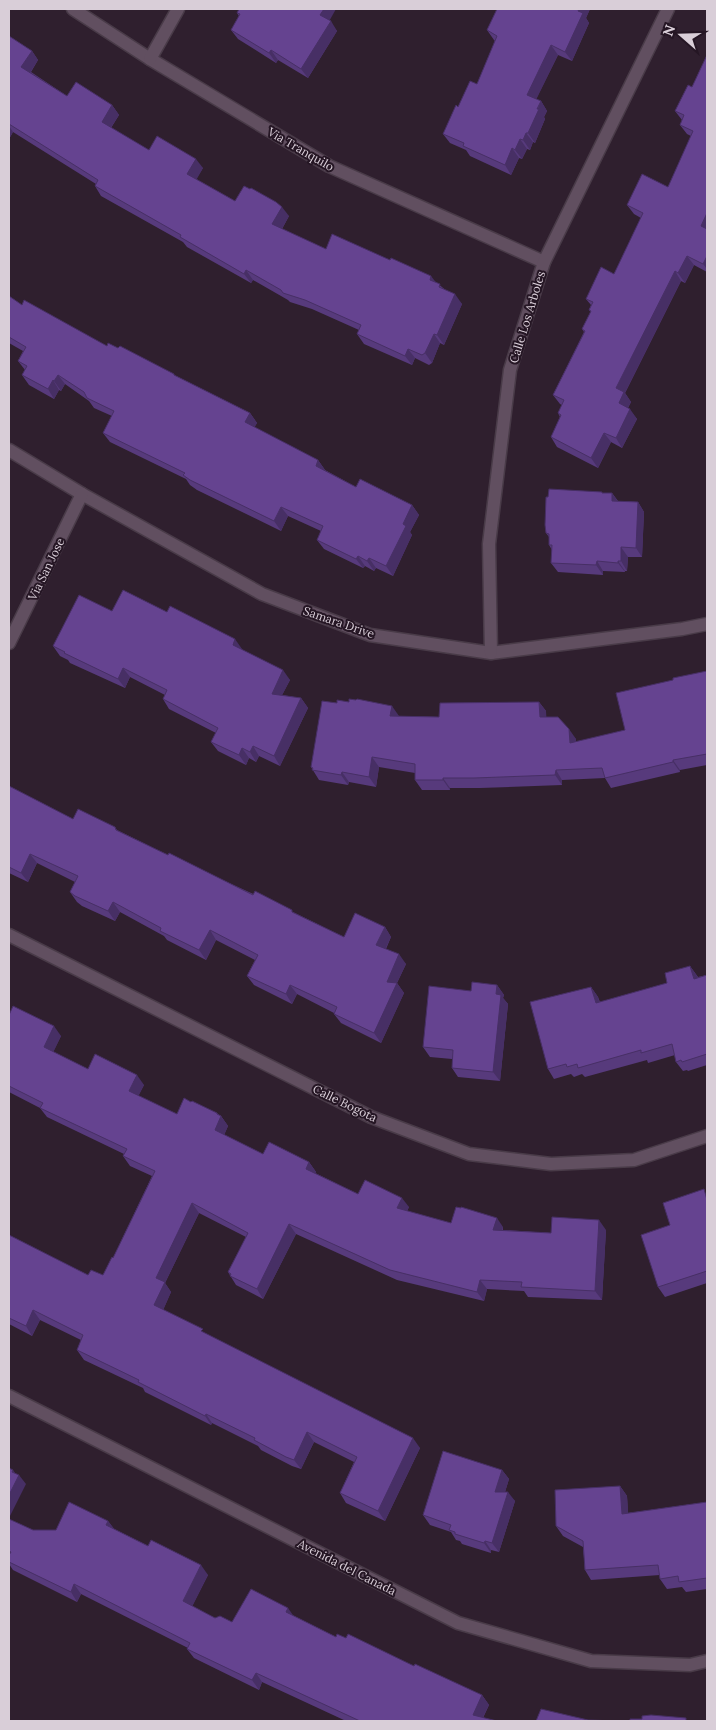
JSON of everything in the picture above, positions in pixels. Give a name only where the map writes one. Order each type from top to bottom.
[{"type":"street","name":"Via Tranquilo","points":[[73,9],[150,58],[329,166],[544,262]]},
{"type":"street","points":[[150,58],[178,9]]},
{"type":"street","name":"Calle Los Arboles","points":[[491,653],[489,544],[510,370],[544,262],[668,9]]},
{"type":"street","name":"Samara Drive","points":[[9,450],[82,494],[262,594],[370,634],[491,653],[682,629],[707,624]]},
{"type":"street","name":"Via San Jose","points":[[9,643],[82,494]]},
{"type":"street","name":"Calle Bogota","points":[[9,935],[371,1117],[469,1154],[551,1164],[634,1160],[707,1136]]},
{"type":"street","name":"Avenida del Canada","points":[[9,1396],[458,1624],[591,1662],[690,1665],[707,1661]]},
{"type":"building","points":[[239,9],[324,9],[320,15],[331,21],[301,69],[271,50],[269,53],[231,30],[240,14],[237,13]]},
{"type":"building","points":[[497,9],[579,9],[578,11],[583,13],[565,52],[551,45],[527,95],[541,101],[537,109],[539,109],[528,133],[526,133],[523,140],[520,139],[515,150],[512,148],[505,165],[463,146],[464,143],[443,134],[456,105],[458,107],[470,81],[477,84],[497,36],[487,30]]},
{"type":"building","points":[[9,36],[32,51],[21,67],[67,96],[76,82],[112,105],[102,122],[149,150],[157,136],[196,159],[187,174],[235,201],[244,186],[276,202],[282,207],[272,224],[326,249],[332,234],[431,276],[430,280],[440,284],[439,287],[455,294],[437,335],[434,334],[425,353],[422,355],[408,349],[405,356],[357,334],[361,325],[305,300],[283,293],[246,270],[244,274],[180,237],[181,235],[95,186],[98,180],[9,124]]},
{"type":"building","points":[[707,55],[707,213],[701,226],[707,229],[707,256],[703,264],[687,256],[678,273],[675,271],[616,388],[624,392],[619,403],[630,409],[616,438],[604,433],[591,458],[551,437],[561,415],[558,413],[564,400],[553,395],[585,331],[582,329],[591,311],[589,310],[593,302],[586,299],[601,267],[614,274],[643,213],[627,205],[642,174],[668,187],[693,131],[680,125],[684,115],[675,111],[688,85],[692,87]]},
{"type":"building","points":[[9,296],[22,305],[24,300],[107,346],[108,343],[118,348],[120,346],[250,413],[245,422],[318,460],[316,466],[356,487],[360,479],[412,505],[403,524],[406,526],[386,566],[369,558],[367,561],[358,556],[356,559],[317,540],[323,526],[281,507],[274,521],[190,480],[183,475],[185,473],[103,433],[114,411],[87,398],[84,392],[58,375],[48,389],[22,375],[27,366],[18,361],[26,347],[9,337]]},
{"type":"building","points":[[549,489],[612,493],[612,501],[638,502],[636,548],[621,547],[621,561],[618,561],[618,563],[597,561],[596,565],[551,563],[552,545],[549,545],[549,534],[546,533],[545,525],[546,497],[548,497]]},
{"type":"building","points":[[123,590],[167,612],[170,606],[235,639],[233,645],[283,670],[272,694],[301,698],[274,756],[253,746],[250,752],[242,748],[239,755],[211,742],[218,728],[163,699],[167,690],[123,668],[118,679],[53,646],[79,595],[112,611]]},
{"type":"building","points":[[707,671],[707,754],[673,760],[673,762],[605,778],[602,768],[556,770],[555,775],[415,780],[415,764],[372,757],[369,777],[342,772],[341,775],[312,770],[313,768],[311,767],[322,701],[337,703],[337,700],[349,702],[349,699],[357,699],[392,706],[390,716],[439,717],[440,703],[539,702],[540,717],[558,717],[569,729],[570,743],[625,730],[616,693]]},
{"type":"building","points":[[9,786],[73,819],[78,809],[115,827],[116,830],[168,855],[169,853],[253,895],[255,891],[292,910],[292,912],[344,937],[355,913],[385,927],[376,945],[399,954],[387,982],[397,983],[374,1033],[334,1014],[337,1007],[290,985],[286,994],[247,976],[258,955],[210,930],[199,950],[160,931],[161,928],[113,902],[108,911],[75,896],[70,892],[78,876],[30,854],[21,873],[9,867]]},
{"type":"building","points":[[690,966],[694,979],[707,975],[707,1054],[676,1062],[672,1044],[641,1053],[641,1050],[578,1068],[577,1064],[567,1067],[566,1064],[548,1069],[530,1002],[591,987],[596,1003],[667,983],[665,973]]},
{"type":"building","points":[[472,982],[497,985],[496,994],[501,995],[493,1072],[452,1068],[453,1050],[423,1047],[429,986],[471,991]]},
{"type":"building","points":[[13,1006],[54,1026],[44,1047],[88,1069],[95,1054],[137,1075],[129,1091],[177,1114],[184,1098],[192,1101],[221,1116],[215,1130],[263,1154],[269,1142],[309,1162],[306,1169],[358,1194],[365,1180],[402,1198],[397,1208],[451,1223],[456,1207],[461,1207],[497,1218],[493,1230],[551,1233],[552,1217],[599,1220],[595,1291],[521,1287],[522,1282],[480,1280],[477,1292],[390,1270],[289,1224],[257,1289],[230,1276],[231,1274],[228,1272],[248,1233],[192,1203],[156,1278],[165,1282],[154,1305],[203,1329],[201,1331],[413,1438],[378,1511],[340,1493],[357,1457],[307,1432],[294,1460],[286,1457],[254,1440],[255,1438],[206,1414],[205,1416],[138,1382],[139,1380],[77,1350],[83,1335],[33,1310],[26,1326],[9,1318],[9,1235],[88,1275],[91,1270],[103,1275],[155,1171],[123,1156],[127,1149],[40,1108],[43,1103],[9,1086],[9,1015]]},
{"type":"building","points":[[704,1189],[707,1200],[707,1271],[658,1287],[641,1235],[670,1225],[663,1203]]},
{"type":"building","points":[[443,1451],[502,1470],[495,1492],[508,1492],[492,1543],[485,1541],[484,1543],[455,1534],[455,1532],[449,1530],[451,1525],[423,1515]]},
{"type":"building","points":[[9,1468],[13,1470],[12,1472],[19,1475],[9,1495]]},
{"type":"building","points":[[620,1486],[622,1514],[707,1502],[707,1578],[679,1582],[678,1576],[660,1579],[658,1565],[585,1570],[583,1541],[556,1526],[555,1490]]},
{"type":"building","points":[[69,1502],[108,1521],[106,1525],[148,1546],[151,1540],[201,1565],[183,1601],[215,1618],[220,1616],[232,1622],[251,1589],[288,1608],[286,1612],[336,1637],[337,1634],[346,1638],[348,1634],[414,1666],[415,1664],[482,1695],[473,1715],[497,1721],[360,1721],[256,1673],[252,1680],[187,1649],[190,1643],[74,1584],[71,1592],[9,1562],[11,1552],[9,1551],[9,1519],[33,1530],[56,1530]]},
{"type":"building","points":[[541,1709],[588,1720],[618,1721],[536,1721]]},
{"type":"building","points":[[642,1716],[686,1718],[686,1721],[630,1721],[630,1719],[642,1719]]}]
